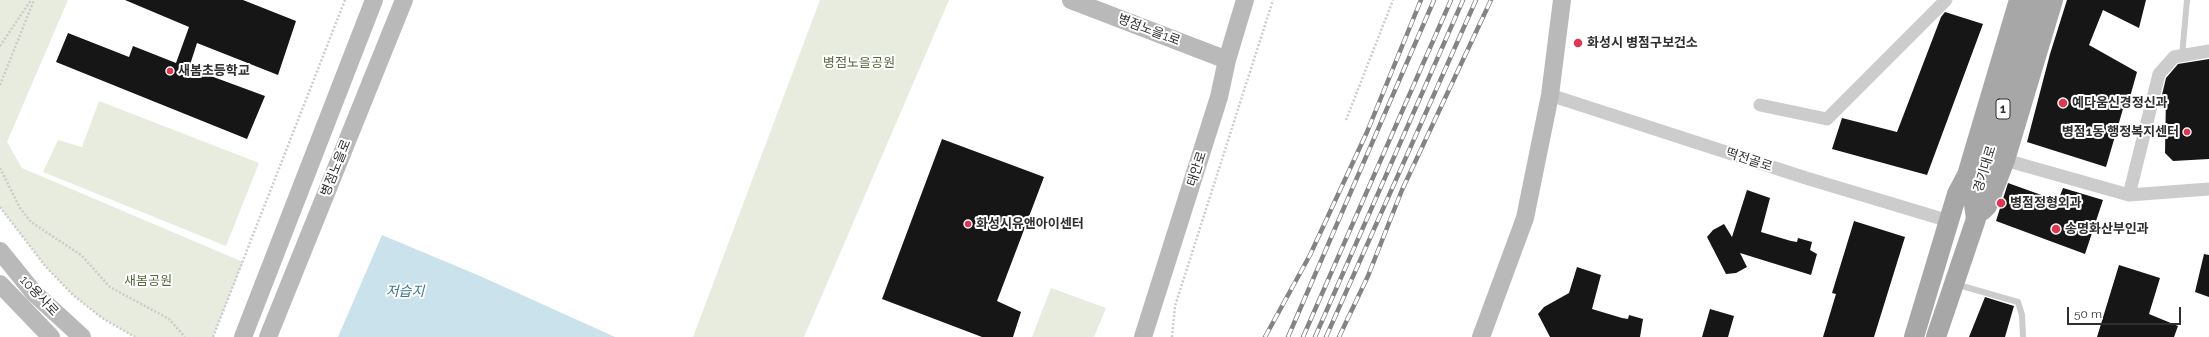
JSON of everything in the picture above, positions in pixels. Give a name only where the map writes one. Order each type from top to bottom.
[{"type":"main road","name":"경기대로","points":[[1957,194],[1958,173],[2011,0]]},
{"type":"main road","name":"경기대로","points":[[1914,337],[1957,194],[1967,175],[2019,0]]},
{"type":"main road","name":"경기대로","points":[[1936,337],[1976,219],[1974,204],[2038,0]]},
{"type":"main road","points":[[1976,219],[1987,206],[2005,160],[2053,0]]},
{"type":"street","name":"병점노을로","points":[[268,337],[404,0]]},
{"type":"street","name":"병점노을1로","points":[[1071,0],[1228,60]]},
{"type":"street","name":"태안로","points":[[1143,337],[1219,97],[1245,0]]},
{"type":"street","points":[[1481,337],[1525,218],[1550,95],[1562,0]]},
{"type":"street","points":[[1760,105],[1827,119],[1946,0]]},
{"type":"street","name":"병점노을로","points":[[244,336],[370,3]]},
{"type":"street","points":[[2129,196],[2159,74],[2174,57],[2209,51]]},
{"type":"street","name":"떡전골로","points":[[1550,95],[1806,178],[1949,221]]},
{"type":"street","points":[[2005,160],[2129,196],[2209,189]]},
{"type":"street","name":"10용사로","points":[[0,251],[34,293],[82,337]]},
{"type":"street","name":"10용사로","points":[[0,284],[51,337]]},
{"type":"lane","points":[[2182,56],[2187,0]]},
{"type":"lane","points":[[1956,279],[1962,286],[2018,302],[2022,315],[2023,337]]},
{"type":"path","points":[[0,46],[31,0]]},
{"type":"path","points":[[0,85],[34,0]]},
{"type":"path","points":[[213,337],[345,0]]},
{"type":"path","points":[[1172,337],[1175,306],[1273,0]]},
{"type":"path","points":[[1346,120],[1393,0]]},
{"type":"path","points":[[0,168],[20,208],[31,222],[81,256],[110,287],[169,319],[185,337]]},
{"type":"path","points":[[0,207],[46,267],[73,295],[102,318],[136,337]]},
{"type":"green space","name":"새봄공원","points":[[0,0],[68,0],[7,142],[22,168],[243,262],[213,337],[135,337],[102,318],[73,295],[46,267],[0,207]]},
{"type":"green space","name":"병점노을공원","points":[[820,0],[949,0],[804,337],[693,337]]},
{"type":"green space","points":[[99,101],[259,163],[226,246],[43,172],[58,140],[82,147]]},
{"type":"green space","points":[[1051,288],[1106,308],[1094,337],[1032,337]]},
{"type":"water","name":"저습지","points":[[382,235],[480,276],[615,337],[338,337]]},
{"type":"building","points":[[125,0],[243,0],[296,21],[278,75],[197,43],[189,68],[265,96],[247,139],[56,62],[68,33],[129,57],[133,46],[176,63],[189,27]]},
{"type":"building","points":[[2067,0],[2146,0],[2139,28],[2103,10],[2089,45],[2137,72],[2128,104],[2125,102],[2106,167],[2027,142],[2050,54]]},
{"type":"building","points":[[1945,12],[1983,24],[1927,175],[1832,149],[1842,118],[1897,132],[1941,17]]},
{"type":"building","points":[[2209,59],[2209,159],[2173,161],[2165,153],[2166,95],[2162,95],[2166,78],[2178,64]]},
{"type":"building","name":"화성시유앤아이센터","points":[[942,139],[1044,177],[997,301],[1021,312],[1013,337],[982,337],[882,299]]},
{"type":"building","points":[[2008,183],[2058,201],[2063,188],[2103,200],[2085,254],[1996,221]]},
{"type":"building","points":[[1747,190],[1770,198],[1761,232],[1791,241],[1797,242],[1798,238],[1812,242],[1810,250],[1817,254],[1811,275],[1740,253],[1747,267],[1736,273],[1726,274],[1707,237],[1713,230],[1724,224],[1732,237]]},
{"type":"building","points":[[1854,221],[1905,237],[1874,337],[1823,337],[1836,294],[1832,293]]},
{"type":"building","points":[[2204,254],[2209,255],[2209,297],[2195,292]]},
{"type":"building","points":[[2119,265],[2160,278],[2149,314],[2178,326],[2174,337],[2097,337]]},
{"type":"building","points":[[1577,267],[1601,275],[1592,309],[1622,318],[1628,319],[1629,315],[1643,319],[1640,337],[1550,337],[1538,314],[1544,307],[1569,293]]},
{"type":"building","points":[[1985,297],[2014,306],[2005,337],[1969,337]]},
{"type":"building","points":[[1710,309],[1734,316],[1728,337],[1702,337]]},
{"type":"railway","points":[[1265,337],[1310,255],[1367,132],[1421,0]]},
{"type":"railway","points":[[1288,337],[1434,0]]},
{"type":"railway","points":[[1303,337],[1451,0]]},
{"type":"railway","points":[[1315,337],[1463,0]]},
{"type":"railway","points":[[1326,337],[1476,0]]},
{"type":"railway","points":[[1339,337],[1368,276],[1402,190],[1491,0]]},
{"type":"place","name":"화성시 병점구보건소","points":[[1578,43]]},
{"type":"place","name":"새봄초등학교","points":[[170,71]]},
{"type":"place","name":"예다움신경정신과","points":[[2063,103]]},
{"type":"place","name":"병점1동 행정복지센터","points":[[2187,132]]},
{"type":"place","name":"병점정형외과","points":[[2001,203]]},
{"type":"place","name":"화성시유앤아이센터","points":[[968,224]]},
{"type":"place","name":"송명화산부인과","points":[[2056,229]]}]
